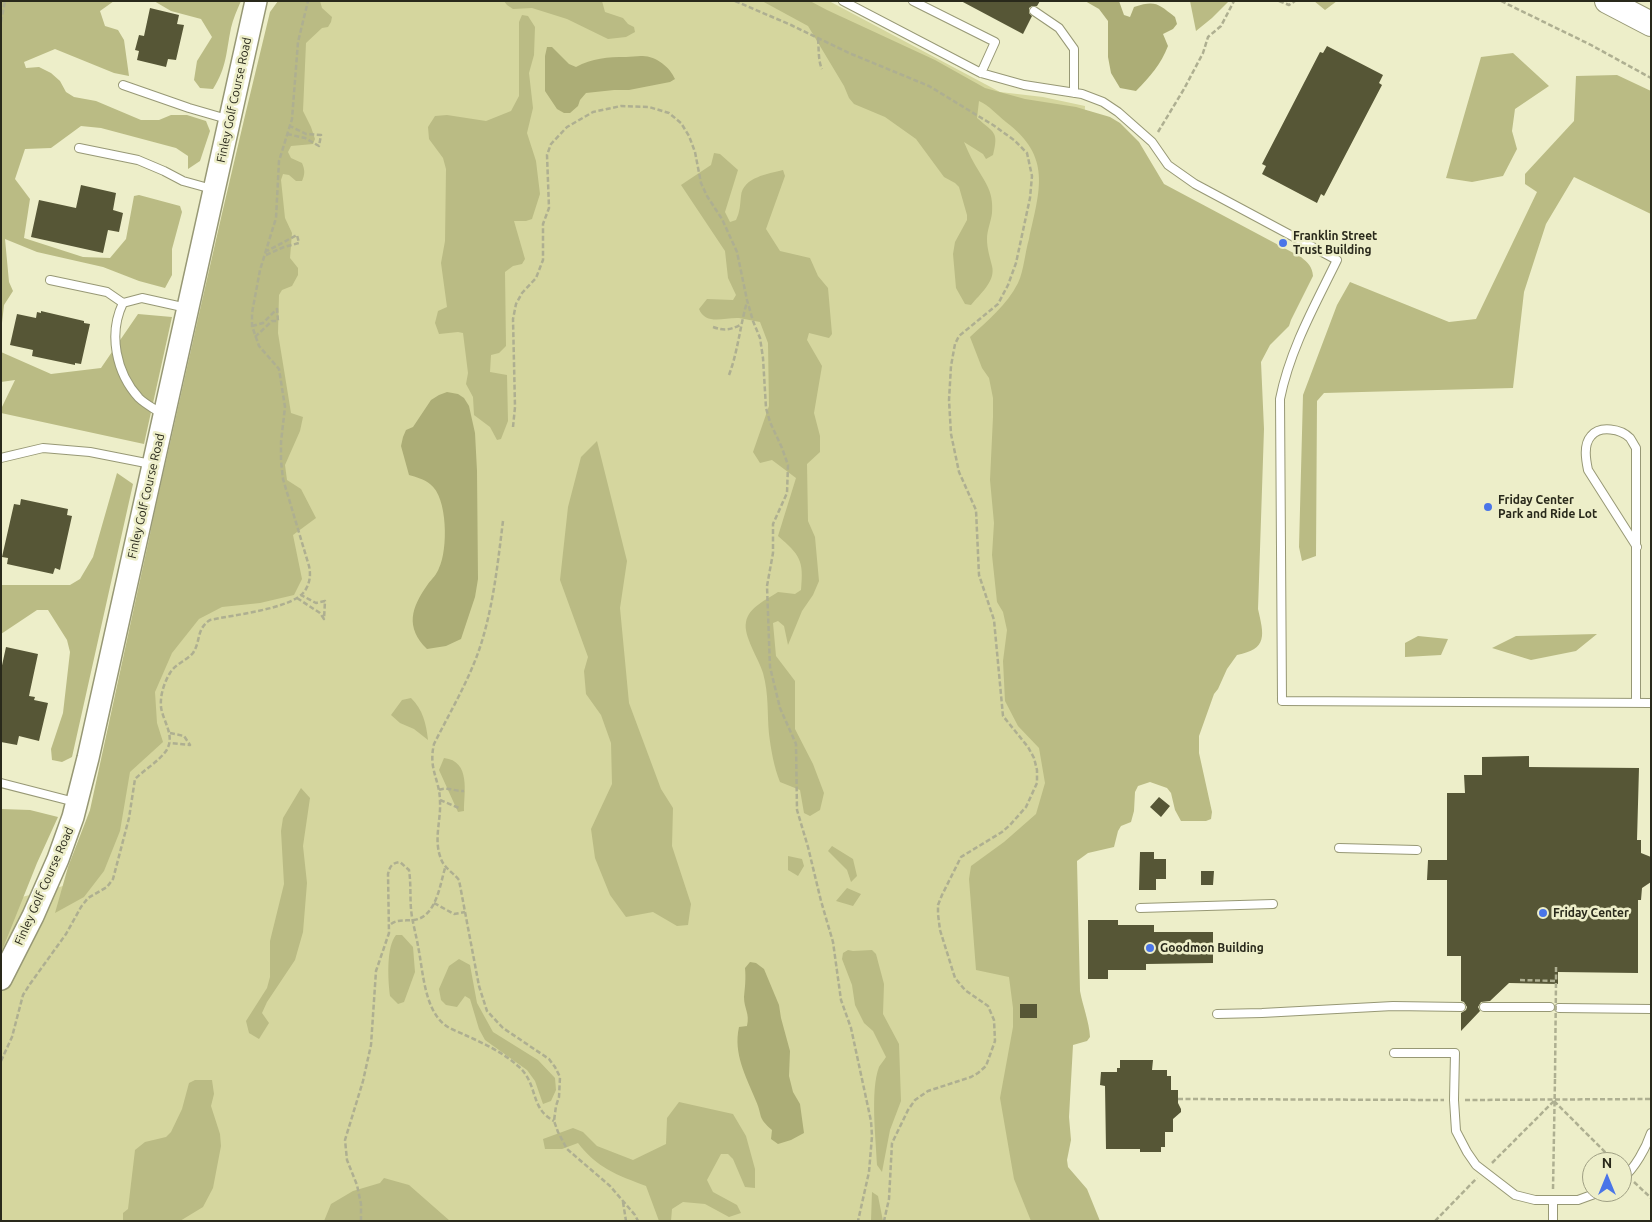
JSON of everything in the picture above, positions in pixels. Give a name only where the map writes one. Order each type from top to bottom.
[{"type":"main road","points":[[1607,1],[1651,24]]},
{"type":"street","name":"Finley Golf Course Road","points":[[1,979],[33,916],[58,859],[77,802],[256,1]]},
{"type":"lane","points":[[843,1],[981,73],[1024,86],[1074,92],[1103,102],[1118,112],[1152,142],[1168,165],[1195,184],[1337,260],[1295,346],[1284,377],[1280,399],[1282,701],[1651,703]]},
{"type":"lane","points":[[913,1],[996,42],[981,73]]},
{"type":"lane","points":[[1034,11],[1059,28],[1074,49],[1074,92]]},
{"type":"lane","points":[[123,86],[229,120]]},
{"type":"lane","points":[[79,148],[138,160],[183,181],[214,190]]},
{"type":"lane","points":[[50,280],[106,292],[123,303],[142,298],[188,308]]},
{"type":"lane","points":[[123,303],[117,315],[115,341],[120,368],[141,400],[164,415]]},
{"type":"lane","points":[[1636,703],[1637,548],[1636,448],[1630,439],[1618,430],[1602,430],[1591,435],[1587,445],[1588,470],[1637,548]]},
{"type":"lane","points":[[1,458],[43,448],[90,452],[153,464]]},
{"type":"lane","points":[[1,783],[77,802]]},
{"type":"lane","points":[[1339,848],[1417,850]]},
{"type":"lane","points":[[1140,908],[1273,904]]},
{"type":"lane","points":[[1218,1014],[1262,1014],[1392,1006],[1461,1007]]},
{"type":"lane","points":[[1484,1007],[1550,1007]]},
{"type":"lane","points":[[1559,1008],[1651,1009]]},
{"type":"lane","points":[[1394,1053],[1454,1054],[1456,1131],[1466,1152],[1484,1172],[1515,1195],[1535,1200],[1582,1199]]},
{"type":"lane","points":[[1632,1165],[1651,1132]]},
{"type":"lane","points":[[1553,1200],[1553,1221]]},
{"type":"path","points":[[1,22],[5,1]]},
{"type":"path","points":[[1,1061],[12,1037],[23,995],[66,934],[81,907],[88,898],[107,887],[113,879],[129,818],[134,779],[161,756],[170,743],[170,733],[161,705],[165,683],[174,668],[193,652],[202,625],[210,620],[274,607],[297,598],[307,587],[311,574],[283,479],[281,461],[285,408],[279,369],[258,346],[252,326],[254,298],[276,218],[279,161],[290,126],[296,90],[298,42],[308,1]]},
{"type":"path","points":[[735,1],[929,86],[1014,140],[1027,153],[1032,176],[1030,198],[1020,247],[1008,286],[998,304],[959,336],[955,344],[951,366],[948,400],[951,434],[959,472],[976,510],[979,575],[994,620],[1003,716],[1034,758],[1037,770],[1037,783],[1026,807],[1010,825],[961,857],[938,905],[940,930],[955,978],[965,990],[988,1006],[994,1020],[995,1041],[986,1066],[978,1073],[928,1091],[915,1100],[908,1110],[892,1143],[889,1199],[884,1221]]},
{"type":"path","points":[[1152,142],[1184,89],[1203,52],[1208,37],[1221,26],[1234,1]]},
{"type":"path","points":[[1279,1],[1289,5],[1295,1]]},
{"type":"path","points":[[1501,1],[1591,45],[1651,78]]},
{"type":"path","points":[[818,39],[822,69]]},
{"type":"path","points":[[513,428],[515,407],[513,319],[516,304],[522,293],[536,278],[543,260],[543,224],[549,208],[548,155],[551,144],[580,118],[606,108],[621,106],[649,107],[669,113],[681,123],[689,136],[706,196],[722,219],[737,252],[747,300],[760,338],[766,408],[788,465],[787,492],[773,524],[773,553],[767,586],[770,667],[780,708],[796,744],[796,810],[833,942],[841,1000],[851,1028],[871,1121],[872,1136],[869,1172],[858,1221]]},
{"type":"path","points":[[287,134],[305,138],[320,146],[321,135],[306,134],[290,126]]},
{"type":"path","points":[[265,256],[284,247],[299,243],[297,235],[267,251]]},
{"type":"path","points":[[729,375],[735,358],[740,325],[747,300]]},
{"type":"path","points":[[252,326],[263,323],[277,309],[278,321],[272,321],[255,337]]},
{"type":"path","points":[[713,327],[722,330],[740,325]]},
{"type":"path","points":[[503,521],[495,588],[482,642],[467,679],[434,744],[432,763],[440,800],[437,846],[445,868],[454,873],[459,880],[482,1000],[486,1011],[503,1028],[549,1059],[560,1076],[560,1097],[556,1106],[554,1121]]},
{"type":"path","points":[[297,598],[320,613],[324,619],[325,601],[316,603],[301,595]]},
{"type":"path","points":[[170,733],[184,736],[190,745],[170,743]]},
{"type":"path","points":[[438,790],[442,788],[464,792]]},
{"type":"path","points":[[440,800],[459,808]]},
{"type":"path","points":[[361,1221],[361,1204],[357,1185],[347,1160],[345,1140],[370,1055],[374,1031],[376,971],[390,925],[389,867],[393,863],[400,862],[409,870],[413,920],[427,990],[435,1015],[445,1025],[481,1043],[518,1066],[528,1077],[538,1108],[554,1121],[568,1149],[610,1186],[638,1221]]},
{"type":"path","points":[[390,925],[395,921],[418,919],[429,912],[434,903],[445,868]]},
{"type":"path","points":[[434,903],[454,914],[465,912]]},
{"type":"path","points":[[1553,1200],[1556,966]]},
{"type":"path","points":[[1520,980],[1556,981]]},
{"type":"path","points":[[1178,1099],[1554,1101],[1651,1099]]},
{"type":"path","points":[[1554,1101],[1605,1152]]},
{"type":"path","points":[[1434,1221],[1554,1101]]},
{"type":"path","points":[[1632,1183],[1651,1198]]},
{"type":"path","points":[[623,1201],[626,1221]]},
{"type":"shaded area","points":[[1,1],[114,1],[100,11],[105,26],[118,30],[124,40],[129,76],[114,73],[55,49],[24,62],[26,68],[39,67],[51,73],[60,81],[66,92],[74,97],[96,101],[141,120],[159,120],[171,115],[187,115],[206,121],[210,131],[200,161],[188,169],[188,156],[176,148],[101,128],[81,126],[51,148],[25,149],[15,179],[30,199],[24,238],[83,257],[110,258],[126,239],[134,196],[139,195],[180,206],[182,212],[172,249],[172,275],[165,288],[139,281],[103,267],[37,252],[5,239],[9,282],[13,291],[4,305],[1,332]]},
{"type":"shaded area","points":[[154,1],[241,1],[232,25],[224,66],[213,89],[200,88],[194,80],[197,61],[212,37],[201,19],[171,11]]},
{"type":"shaded area","points":[[278,1],[320,1],[322,8],[332,17],[328,27],[322,28],[306,43],[303,111],[315,139],[313,144],[291,146],[288,152],[291,158],[302,163],[304,168],[303,179],[302,181],[296,181],[289,175],[283,174],[281,180],[285,218],[292,233],[290,258],[298,268],[298,275],[292,286],[282,290],[279,295],[278,333],[291,413],[303,417],[300,431],[285,465],[287,480],[301,489],[316,518],[293,535],[302,579],[294,595],[260,603],[222,607],[199,619],[172,653],[155,692],[157,723],[163,742],[130,772],[120,831],[104,871],[84,897],[55,913],[68,867],[90,810],[177,411],[223,211],[270,12]]},
{"type":"shaded area","points":[[280,1],[829,1],[1000,92],[1043,97],[1085,106],[1081,200],[1065,1221],[1,1221],[1,913],[22,897],[63,886],[83,847],[132,653],[154,510]]},
{"type":"shaded area","points":[[504,1],[602,1],[605,12],[623,18],[634,27],[635,32],[626,37],[608,39],[567,19],[532,8],[513,9]]},
{"type":"shaded area","points":[[762,1],[810,1],[935,60],[985,88],[1025,99],[1076,107],[1110,117],[1120,123],[1139,142],[1164,184],[1301,257],[1312,270],[1313,276],[1289,326],[1270,345],[1261,362],[1264,429],[1258,609],[1262,633],[1259,645],[1254,649],[1237,655],[1227,669],[1214,694],[1199,736],[1199,753],[1212,812],[1211,819],[1206,821],[1181,821],[1175,810],[1171,793],[1167,788],[1150,782],[1138,786],[1135,792],[1134,811],[1131,822],[1121,826],[1114,847],[1088,853],[1077,861],[1080,991],[1090,1037],[1087,1041],[1073,1045],[1069,1117],[1071,1140],[1067,1160],[1068,1167],[1087,1189],[1100,1221],[1031,1221],[1014,1179],[1000,1098],[1013,1027],[1013,1008],[1009,977],[976,970],[969,879],[971,866],[1004,842],[1036,814],[1045,783],[1039,748],[1018,726],[1005,701],[1003,661],[1007,630],[1003,612],[997,602],[992,555],[994,523],[990,480],[993,398],[989,378],[982,368],[970,337],[1002,306],[1020,278],[1037,205],[1039,175],[1036,161],[1031,148],[1021,135],[979,101],[977,118],[994,133],[993,155],[986,159],[983,154],[964,142],[990,192],[992,213],[987,239],[993,272],[983,292],[971,305],[965,304],[956,288],[953,254],[955,242],[967,220],[959,187],[944,177],[916,139],[885,117],[854,104],[808,26]]},
{"type":"shaded area","points":[[1085,1],[1119,1],[1124,15],[1130,17],[1134,7],[1156,4],[1175,17],[1177,24],[1173,29],[1163,34],[1168,46],[1162,59],[1136,91],[1120,88],[1111,73],[1108,57],[1108,21],[1099,9]]},
{"type":"shaded area","points":[[1190,1],[1229,1],[1196,31]]},
{"type":"shaded area","points":[[1314,1],[1337,1],[1325,10]]},
{"type":"shaded area","points":[[522,15],[528,16],[535,27],[534,55],[529,73],[533,108],[527,133],[536,161],[540,194],[532,219],[514,221],[525,259],[522,264],[513,266],[505,272],[506,346],[499,353],[491,355],[490,372],[507,375],[508,421],[501,439],[497,440],[490,427],[474,415],[473,397],[466,384],[468,373],[463,333],[439,334],[435,323],[438,311],[447,307],[441,263],[445,241],[446,169],[443,158],[429,139],[428,127],[435,116],[447,115],[486,121],[511,111],[519,96],[519,22]]},
{"type":"shaded area","points":[[547,47],[552,47],[569,64],[576,67],[594,60],[606,58],[652,57],[666,66],[675,79],[670,82],[629,90],[586,93],[578,106],[570,113],[564,113],[557,109],[545,91],[545,56]]},
{"type":"shaded area","points":[[1513,53],[1549,86],[1515,109],[1512,131],[1517,149],[1503,176],[1472,182],[1446,178],[1481,57]]},
{"type":"shaded area","points":[[1617,75],[1651,91],[1651,214],[1574,177],[1546,224],[1524,292],[1513,388],[1324,393],[1317,401],[1316,556],[1302,561],[1299,547],[1303,395],[1337,305],[1350,282],[1449,322],[1476,319],[1537,192],[1525,184],[1525,174],[1574,121],[1576,76]]},
{"type":"shaded area","points":[[714,153],[720,154],[738,170],[725,212],[730,222],[736,220],[741,196],[746,184],[757,177],[783,170],[785,176],[766,229],[780,251],[810,258],[818,276],[828,288],[832,334],[829,338],[809,333],[807,340],[822,366],[814,413],[820,436],[820,452],[807,464],[808,521],[815,537],[819,581],[813,595],[802,611],[788,645],[784,626],[778,621],[773,623],[776,656],[795,681],[795,729],[813,764],[824,793],[820,810],[810,816],[804,813],[800,790],[780,782],[770,740],[765,681],[749,641],[746,628],[746,622],[751,612],[763,601],[778,592],[795,594],[801,590],[802,572],[799,559],[791,548],[778,536],[796,478],[772,460],[760,463],[753,452],[769,406],[768,343],[760,322],[739,318],[711,319],[702,314],[699,309],[707,299],[733,300],[736,295],[728,278],[725,251],[681,185],[711,165]]},
{"type":"shaded area","points":[[138,314],[172,317],[144,444],[1,413],[1,409],[15,380],[1,382],[1,352],[51,374],[101,368]]},
{"type":"shaded area","points":[[447,392],[458,394],[464,398],[469,406],[475,433],[478,579],[475,597],[461,639],[446,646],[427,649],[415,633],[413,625],[414,609],[422,593],[437,572],[442,560],[445,524],[436,491],[423,479],[409,475],[401,446],[406,430],[413,427],[431,400]]},
{"type":"shaded area","points":[[597,441],[627,561],[620,608],[629,703],[661,789],[673,808],[672,846],[691,904],[688,925],[677,926],[653,912],[626,917],[610,895],[595,858],[591,829],[612,784],[611,743],[601,715],[586,694],[584,671],[588,657],[560,580],[568,507],[581,457]]},
{"type":"shaded area","points":[[117,473],[133,484],[72,757],[62,762],[52,760],[51,749],[63,713],[70,652],[67,640],[48,610],[37,610],[1,634],[1,585],[70,585],[80,579],[93,557]]},
{"type":"shaded area","points":[[1597,634],[1576,651],[1531,660],[1492,648],[1516,636]]},
{"type":"shaded area","points":[[1418,636],[1448,639],[1441,655],[1405,657],[1405,643]]},
{"type":"shaded area","points":[[411,698],[423,717],[428,740],[414,729],[400,723],[391,715],[402,700]]},
{"type":"shaded area","points":[[444,758],[453,760],[462,771],[465,787],[464,811],[458,812],[439,770]]},
{"type":"shaded area","points":[[301,788],[310,798],[303,846],[307,883],[303,932],[295,960],[267,1002],[262,1013],[269,1023],[259,1039],[249,1033],[246,1021],[267,988],[270,977],[270,941],[284,884],[281,831],[283,818]]},
{"type":"shaded area","points":[[1,809],[30,810],[58,817],[37,863],[1,953]]},
{"type":"shaded area","points":[[832,846],[853,859],[857,876],[851,882],[847,870],[828,851]]},
{"type":"shaded area","points":[[788,856],[802,859],[804,866],[798,876],[788,870]]},
{"type":"shaded area","points":[[847,888],[861,894],[853,906],[836,901]]},
{"type":"shaded area","points":[[396,935],[402,935],[413,947],[415,972],[404,1002],[398,1004],[390,996],[388,973],[389,955]]},
{"type":"shaded area","points":[[848,950],[872,950],[876,954],[884,984],[883,1014],[899,1044],[901,1101],[890,1130],[882,1172],[877,1165],[874,1102],[876,1077],[879,1067],[886,1057],[873,1031],[864,1023],[855,1005],[852,985],[842,959],[843,953]]},
{"type":"shaded area","points":[[459,959],[470,965],[477,1003],[493,1032],[538,1060],[555,1078],[556,1090],[551,1101],[543,1104],[535,1081],[527,1070],[485,1040],[479,1029],[470,999],[465,996],[457,1007],[446,1005],[441,1000],[439,989],[449,966]]},
{"type":"shaded area","points":[[750,962],[756,963],[764,969],[779,1005],[790,1051],[789,1076],[793,1092],[800,1104],[804,1133],[778,1144],[771,1139],[772,1130],[761,1117],[739,1056],[739,1027],[747,1026],[748,1022],[744,997],[745,968]]},
{"type":"shaded area","points":[[195,1080],[212,1080],[214,1094],[211,1106],[220,1134],[221,1146],[213,1188],[203,1207],[180,1221],[123,1221],[123,1213],[128,1209],[135,1150],[145,1142],[166,1137],[171,1132],[182,1109],[189,1083]]},
{"type":"shaded area","points":[[679,1102],[733,1114],[746,1136],[755,1169],[755,1188],[745,1187],[733,1159],[728,1154],[721,1154],[707,1180],[713,1192],[737,1205],[741,1213],[729,1217],[705,1204],[683,1202],[672,1209],[671,1221],[659,1221],[646,1186],[600,1165],[578,1143],[562,1149],[545,1149],[543,1139],[573,1128],[583,1132],[597,1146],[633,1160],[666,1144],[667,1118]]},
{"type":"shaded area","points":[[384,1178],[409,1185],[450,1221],[324,1221],[331,1204],[353,1191],[380,1183]]},
{"type":"shaded area","points":[[872,1192],[878,1196],[883,1221],[871,1221]]},
{"type":"building","points":[[961,1],[1040,1],[1037,6],[1029,8],[1029,13],[1032,16],[1023,34]]},
{"type":"building","points":[[150,8],[179,15],[177,24],[184,25],[176,60],[168,59],[166,67],[137,60],[139,51],[135,50],[139,35],[144,36]]},
{"type":"building","points":[[1327,46],[1383,75],[1379,83],[1382,85],[1324,196],[1321,194],[1317,203],[1262,174],[1266,166],[1262,164],[1320,52],[1323,53]]},
{"type":"building","points":[[81,185],[116,193],[113,210],[123,213],[119,232],[108,230],[103,253],[31,237],[39,200],[76,208]]},
{"type":"building","points":[[41,311],[90,324],[81,364],[75,363],[75,365],[32,356],[33,350],[10,345],[17,314],[36,318],[37,312],[41,313]]},
{"type":"building","points":[[21,499],[68,509],[67,515],[72,516],[60,570],[55,568],[53,574],[7,564],[8,558],[2,557],[14,504],[20,505]]},
{"type":"building","points":[[6,647],[38,654],[29,696],[35,697],[34,700],[48,703],[39,741],[19,736],[17,745],[1,742],[1,670]]},
{"type":"building","name":"Friday Center","points":[[1529,756],[1529,767],[1639,768],[1637,840],[1641,840],[1641,853],[1651,857],[1651,882],[1642,888],[1641,900],[1638,900],[1638,973],[1558,972],[1558,984],[1509,983],[1490,1001],[1481,1002],[1478,1007],[1480,1011],[1461,1031],[1461,1013],[1467,1007],[1461,1001],[1461,956],[1447,956],[1447,880],[1427,880],[1428,860],[1447,860],[1447,793],[1465,793],[1464,775],[1482,775],[1482,757]]},
{"type":"building","points":[[1159,797],[1170,806],[1161,817],[1150,807]]},
{"type":"building","points":[[1140,852],[1154,852],[1154,859],[1166,859],[1166,879],[1156,879],[1156,890],[1139,890]]},
{"type":"building","points":[[1201,871],[1214,871],[1213,885],[1201,885]]},
{"type":"building","name":"Goodmon Building","points":[[1088,920],[1118,920],[1118,925],[1154,925],[1154,932],[1213,932],[1213,963],[1146,964],[1146,970],[1108,970],[1108,979],[1088,979]]},
{"type":"building","points":[[1020,1004],[1037,1004],[1037,1018],[1020,1018]]},
{"type":"building","points":[[1120,1060],[1153,1060],[1152,1070],[1167,1070],[1167,1076],[1171,1076],[1171,1090],[1178,1090],[1178,1103],[1181,1112],[1173,1119],[1173,1132],[1165,1132],[1165,1147],[1161,1147],[1161,1152],[1140,1152],[1140,1149],[1106,1149],[1105,1086],[1100,1085],[1101,1072],[1117,1072],[1117,1068],[1120,1068]]},
{"type":"place","name":"Franklin Street Trust Building","points":[[1283,243]]},
{"type":"place","name":"Friday Center Park and Ride Lot","points":[[1488,507]]},
{"type":"place","name":"Friday Center","points":[[1543,913]]},
{"type":"place","name":"Goodmon Building","points":[[1150,948]]}]
